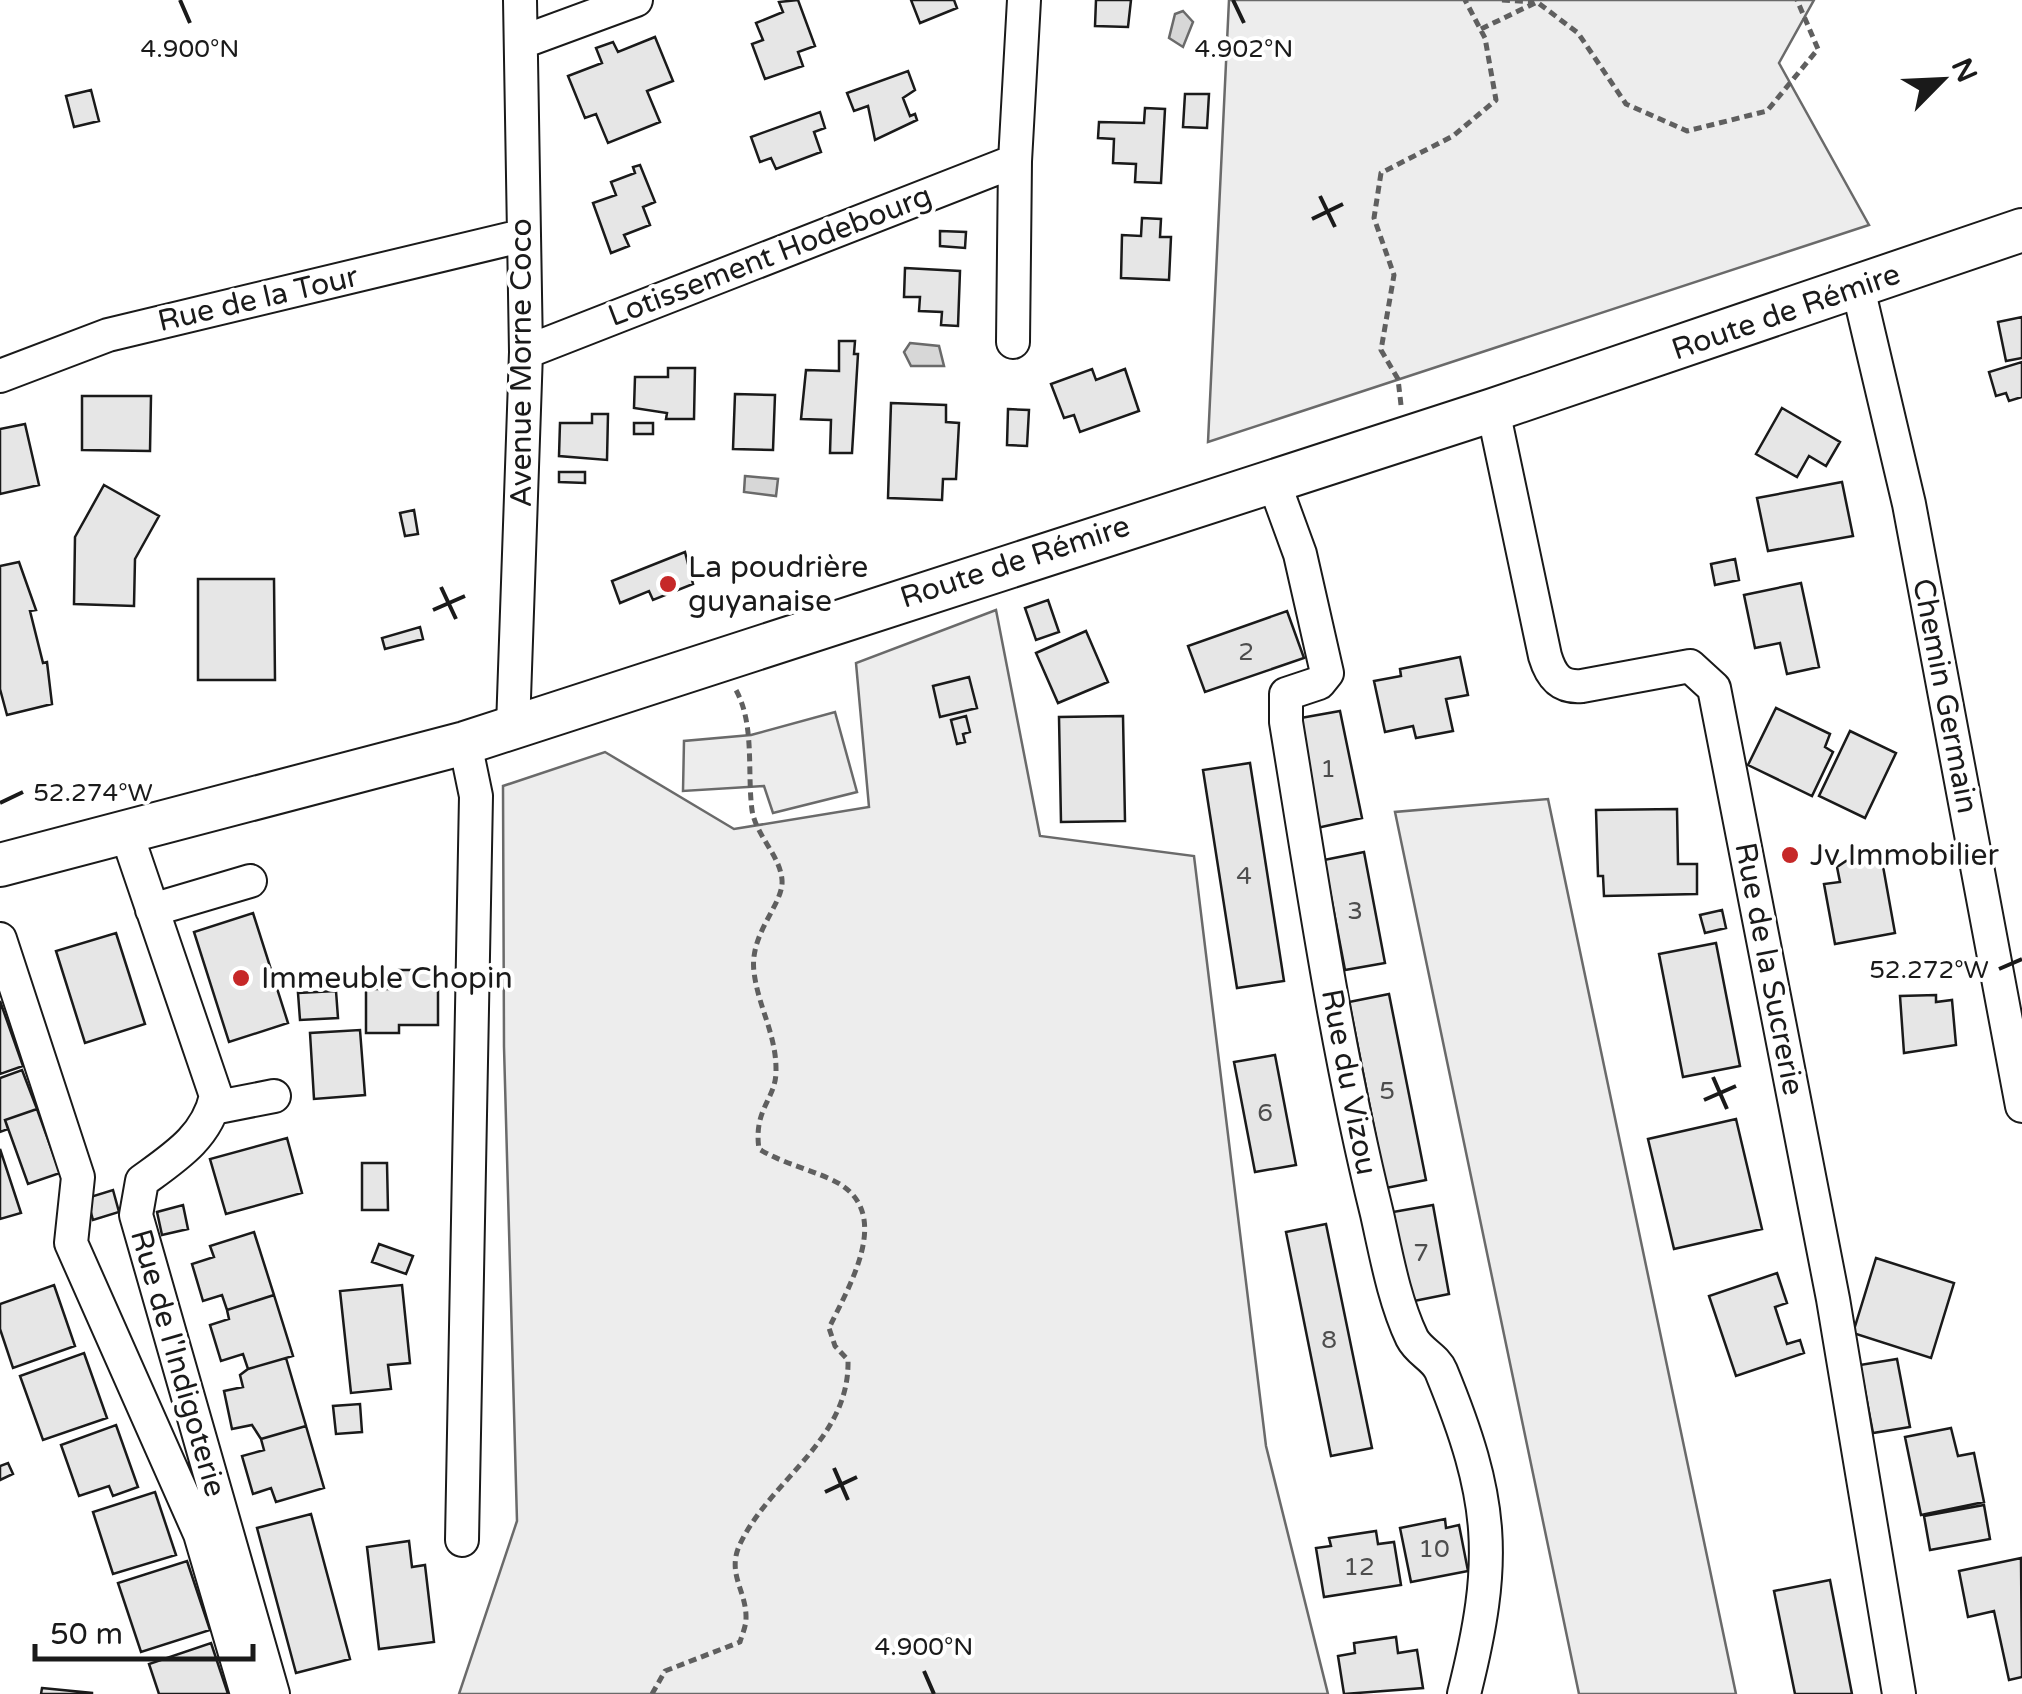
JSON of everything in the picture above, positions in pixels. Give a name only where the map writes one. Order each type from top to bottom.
[{"type":"main road","name":"Route de Rémire","points":[[0,866],[465,743],[1492,410],[2022,230]]},
{"type":"street","name":"Avenue Morne Coco","points":[[513,727],[526,352],[520,0]]},
{"type":"street","points":[[522,42],[636,0]]},
{"type":"street","points":[[1014,342],[1015,161],[1024,0]]},
{"type":"street","name":"Lotissement Hodebourg","points":[[526,352],[1015,161]]},
{"type":"street","name":"Rue de la Tour","points":[[0,376],[108,334],[522,236]]},
{"type":"street","name":"Chemin Germain","points":[[1858,288],[1910,504],[2022,1106]]},
{"type":"street","name":"Rue de la Sucrerie","points":[[1492,410],[1545,656],[1556,679],[1570,687],[1582,686],[1690,666],[1714,688],[1832,1298],[1898,1694]]},
{"type":"street","name":"Rue du Vizou","points":[[1273,480],[1300,554],[1327,673],[1318,684],[1286,694],[1286,722],[1334,1013],[1370,1187],[1406,1325],[1417,1348],[1439,1365],[1464,1426],[1489,1532],[1483,1621],[1464,1694]]},
{"type":"street","points":[[462,1540],[476,796],[465,743]]},
{"type":"street","points":[[126,832],[216,1096],[214,1108],[274,1096]]},
{"type":"street","points":[[152,910],[250,881]]},
{"type":"street","points":[[3,945],[78,1177],[71,1242],[200,1534],[248,1694]]},
{"type":"street","name":"Rue de l'Indigoterie","points":[[214,1108],[210,1122],[186,1148],[142,1181],[136,1215],[273,1694]]},
{"type":"path","points":[[1404,438],[1398,380],[1380,350],[1394,274],[1374,218],[1381,174],[1453,136],[1496,100],[1481,29],[1465,0]]},
{"type":"path","points":[[1502,0],[1537,2],[1578,34],[1626,104],[1687,131],[1767,111],[1818,48],[1797,0]]},
{"type":"path","points":[[1481,29],[1537,2]]},
{"type":"path","points":[[652,1694],[665,1672],[740,1642],[746,1618],[733,1573],[738,1548],[762,1506],[811,1455],[834,1420],[848,1360],[835,1346],[829,1328],[859,1264],[867,1230],[859,1202],[834,1180],[784,1164],[759,1148],[756,1126],[777,1075],[774,1040],[754,970],[760,925],[780,898],[782,879],[752,812],[741,698]]},
{"type":"shaded area","points":[[1229,0],[1814,0],[1779,63],[1869,225],[1208,442]]},
{"type":"shaded area","points":[[1183,11],[1193,22],[1183,47],[1169,38],[1175,14]]},
{"type":"shaded area","points":[[910,343],[939,346],[944,366],[911,366],[904,352]]},
{"type":"shaded area","points":[[745,476],[778,479],[776,496],[744,492]]},
{"type":"shaded area","points":[[996,610],[1040,836],[1194,856],[1266,1446],[1328,1694],[459,1694],[517,1521],[504,1047],[503,786],[605,752],[734,829],[869,807],[856,663]]},
{"type":"shaded area","points":[[835,712],[857,792],[773,813],[764,786],[683,791],[684,741],[751,735]]},
{"type":"shaded area","points":[[1548,799],[1736,1694],[1579,1694],[1395,812]]},
{"type":"building","points":[[798,0],[815,46],[798,52],[803,66],[765,79],[752,44],[763,40],[756,23],[783,12],[779,2]]},
{"type":"building","points":[[911,0],[954,0],[957,8],[920,23]]},
{"type":"building","points":[[1096,0],[1131,0],[1128,27],[1095,26]]},
{"type":"building","points":[[655,37],[673,81],[647,91],[660,122],[608,143],[596,114],[585,118],[568,76],[602,63],[596,48],[613,42],[618,52]]},
{"type":"building","points":[[908,71],[915,90],[903,98],[910,116],[915,114],[917,120],[875,140],[868,106],[854,111],[847,93]]},
{"type":"building","points":[[91,90],[99,121],[74,127],[66,96]]},
{"type":"building","points":[[1185,94],[1209,94],[1207,128],[1183,127]]},
{"type":"building","points":[[1145,108],[1165,109],[1161,183],[1135,182],[1136,164],[1113,163],[1114,139],[1098,138],[1099,122],[1144,123]]},
{"type":"building","points":[[820,112],[825,128],[814,132],[821,152],[776,169],[771,158],[760,162],[751,137]]},
{"type":"building","points":[[640,165],[655,202],[643,207],[650,225],[624,235],[629,246],[611,253],[593,203],[616,195],[611,182],[635,173],[633,167]]},
{"type":"building","points":[[1142,218],[1161,219],[1160,237],[1171,237],[1169,280],[1121,278],[1122,235],[1141,236]]},
{"type":"building","points":[[940,231],[966,232],[965,248],[940,246]]},
{"type":"building","points":[[905,268],[960,271],[958,326],[941,325],[942,312],[919,311],[920,297],[904,297]]},
{"type":"building","points":[[2022,317],[2022,358],[2006,361],[1998,322]]},
{"type":"building","points":[[839,341],[855,341],[854,354],[858,354],[852,453],[830,453],[831,420],[801,419],[806,370],[839,371]]},
{"type":"building","points":[[2022,362],[2022,397],[2009,401],[2006,393],[1996,396],[1989,372]]},
{"type":"building","points":[[668,368],[695,368],[694,419],[666,419],[667,413],[634,408],[635,377],[668,377]]},
{"type":"building","points":[[1092,369],[1096,380],[1125,369],[1139,411],[1080,432],[1074,415],[1064,418],[1051,384]]},
{"type":"building","points":[[735,394],[775,395],[773,450],[733,449]]},
{"type":"building","points":[[82,396],[151,396],[150,451],[82,450]]},
{"type":"building","points":[[891,403],[946,405],[946,422],[959,423],[956,479],[943,479],[942,500],[888,498]]},
{"type":"building","points":[[1782,408],[1840,442],[1826,466],[1809,456],[1797,477],[1756,454]]},
{"type":"building","points":[[1008,409],[1029,410],[1027,446],[1007,445]]},
{"type":"building","points":[[592,414],[608,414],[607,460],[559,456],[560,423],[592,423]]},
{"type":"building","points":[[634,423],[653,423],[653,434],[634,434]]},
{"type":"building","points":[[25,424],[39,485],[0,494],[0,429]]},
{"type":"building","points":[[559,472],[585,472],[585,483],[559,482]]},
{"type":"building","points":[[1842,482],[1853,536],[1768,551],[1757,498]]},
{"type":"building","points":[[104,485],[159,516],[135,559],[134,606],[74,604],[75,537]]},
{"type":"building","points":[[414,510],[418,534],[405,536],[400,513]]},
{"type":"building","points":[[685,552],[693,584],[653,600],[649,591],[620,603],[612,581]]},
{"type":"building","points":[[1735,559],[1739,580],[1715,585],[1711,564]]},
{"type":"building","points":[[19,562],[36,610],[30,611],[43,663],[47,662],[52,704],[7,715],[0,689],[0,566]]},
{"type":"building","points":[[198,579],[274,579],[275,680],[198,680]]},
{"type":"building","points":[[1801,583],[1819,667],[1787,674],[1780,643],[1755,648],[1744,595]]},
{"type":"building","points":[[1048,600],[1059,632],[1036,640],[1025,608]]},
{"type":"building","points":[[1287,611],[1304,658],[1205,692],[1188,646]]},
{"type":"building","points":[[420,627],[423,639],[385,649],[382,638]]},
{"type":"building","points":[[1086,631],[1108,682],[1058,703],[1036,653]]},
{"type":"building","points":[[1460,657],[1468,695],[1446,699],[1453,731],[1416,738],[1413,726],[1385,732],[1374,681],[1401,676],[1400,669]]},
{"type":"building","points":[[969,677],[977,708],[940,717],[933,686]]},
{"type":"building","points":[[1776,708],[1830,734],[1825,747],[1833,752],[1812,796],[1748,765]]},
{"type":"building","points":[[1340,711],[1362,818],[1317,828],[1295,719]]},
{"type":"building","points":[[966,716],[970,732],[963,734],[965,742],[957,744],[951,720]]},
{"type":"building","points":[[1123,716],[1125,821],[1061,822],[1059,717]]},
{"type":"building","points":[[1850,731],[1896,753],[1865,818],[1819,796]]},
{"type":"building","points":[[1250,763],[1284,981],[1237,988],[1203,770]]},
{"type":"building","points":[[1677,809],[1678,864],[1697,864],[1697,894],[1604,896],[1603,876],[1598,876],[1596,810]]},
{"type":"building","points":[[1364,852],[1385,963],[1345,970],[1324,860]]},
{"type":"building","points":[[1881,855],[1895,933],[1835,944],[1824,884],[1840,882],[1837,867],[1846,861]]},
{"type":"building","points":[[1722,910],[1726,928],[1705,933],[1700,915]]},
{"type":"building","name":"Immeuble Chopin","points":[[253,913],[288,1023],[229,1042],[194,932]]},
{"type":"building","points":[[116,933],[145,1024],[85,1043],[56,951]]},
{"type":"building","points":[[1716,943],[1740,1066],[1683,1077],[1659,954]]},
{"type":"building","points":[[399,970],[438,970],[438,1025],[399,1025],[399,1033],[366,1033],[366,989],[400,989]]},
{"type":"building","points":[[336,991],[338,1018],[300,1020],[298,993]]},
{"type":"building","points":[[1389,994],[1426,1180],[1386,1188],[1349,1002]]},
{"type":"building","points":[[1936,995],[1936,1002],[1952,1000],[1956,1045],[1904,1053],[1900,996]]},
{"type":"building","points":[[0,1001],[23,1066],[0,1074]]},
{"type":"building","points":[[360,1030],[365,1095],[314,1099],[310,1033]]},
{"type":"building","points":[[1275,1055],[1296,1165],[1255,1172],[1234,1062]]},
{"type":"building","points":[[22,1070],[37,1109],[5,1120],[8,1129],[0,1132],[0,1078]]},
{"type":"building","points":[[37,1109],[60,1173],[28,1184],[5,1120]]},
{"type":"building","points":[[1736,1119],[1762,1229],[1674,1249],[1648,1139]]},
{"type":"building","points":[[287,1138],[302,1193],[226,1214],[210,1159]]},
{"type":"building","points":[[0,1149],[21,1213],[0,1219]]},
{"type":"building","points":[[362,1163],[387,1163],[388,1210],[362,1210]]},
{"type":"building","points":[[113,1190],[119,1212],[93,1220],[87,1198]]},
{"type":"building","points":[[183,1205],[188,1229],[162,1235],[157,1212]]},
{"type":"building","points":[[1433,1205],[1449,1294],[1409,1302],[1393,1212]]},
{"type":"building","points":[[1326,1224],[1372,1448],[1331,1456],[1286,1232]]},
{"type":"building","points":[[254,1232],[274,1295],[227,1310],[222,1295],[203,1301],[192,1264],[214,1257],[210,1246]]},
{"type":"building","points":[[379,1244],[413,1256],[406,1274],[372,1262]]},
{"type":"building","points":[[1876,1258],[1954,1283],[1931,1358],[1853,1333]]},
{"type":"building","points":[[1777,1273],[1787,1303],[1775,1307],[1787,1344],[1800,1340],[1804,1353],[1736,1376],[1709,1296]]},
{"type":"building","points":[[54,1285],[75,1346],[13,1368],[0,1329],[0,1304]]},
{"type":"building","points":[[402,1285],[410,1363],[388,1365],[391,1389],[351,1393],[340,1291]]},
{"type":"building","points":[[274,1295],[293,1356],[248,1369],[243,1354],[221,1361],[210,1325],[229,1319],[227,1310]]},
{"type":"building","points":[[84,1353],[107,1418],[43,1440],[20,1376]]},
{"type":"building","points":[[286,1358],[306,1426],[261,1439],[252,1425],[232,1429],[224,1391],[243,1387],[240,1375],[248,1369]]},
{"type":"building","points":[[1897,1359],[1910,1427],[1873,1433],[1860,1365]]},
{"type":"building","points":[[360,1404],[362,1432],[336,1434],[333,1406]]},
{"type":"building","points":[[116,1425],[138,1487],[113,1496],[109,1486],[79,1496],[61,1445]]},
{"type":"building","points":[[306,1426],[324,1488],[276,1502],[271,1488],[253,1494],[242,1456],[264,1450],[261,1439]]},
{"type":"building","points":[[1951,1428],[1958,1456],[1974,1453],[1984,1502],[1921,1515],[1905,1437]]},
{"type":"building","points":[[8,1463],[13,1474],[0,1480],[0,1466]]},
{"type":"building","points":[[155,1492],[176,1555],[113,1574],[93,1512]]},
{"type":"building","points":[[1984,1505],[1990,1539],[1930,1550],[1924,1516]]},
{"type":"building","points":[[311,1514],[350,1659],[296,1673],[257,1528]]},
{"type":"building","points":[[1445,1519],[1446,1528],[1459,1525],[1468,1571],[1411,1582],[1400,1528]]},
{"type":"building","points":[[1376,1531],[1378,1544],[1394,1542],[1401,1585],[1324,1597],[1316,1548],[1331,1546],[1329,1538]]},
{"type":"building","points":[[409,1541],[412,1567],[425,1565],[434,1642],[379,1649],[367,1547]]},
{"type":"building","points":[[2021,1558],[2022,1677],[2009,1680],[1994,1611],[1968,1617],[1959,1571]]},
{"type":"building","points":[[187,1561],[210,1630],[141,1652],[118,1583]]},
{"type":"building","points":[[1830,1580],[1852,1694],[1795,1694],[1774,1591]]},
{"type":"building","points":[[1396,1637],[1398,1653],[1417,1650],[1423,1688],[1344,1694],[1338,1656],[1355,1653],[1354,1643]]},
{"type":"building","points":[[211,1643],[228,1694],[159,1694],[149,1664]]},
{"type":"building","points":[[42,1688],[92,1693],[92,1694],[41,1694]]},
{"type":"place","name":"La poudrière guyanaise","points":[[668,584]]},
{"type":"place","name":"Jv Immobilier","points":[[1790,855]]},
{"type":"place","name":"Immeuble Chopin","points":[[241,978]]}]
